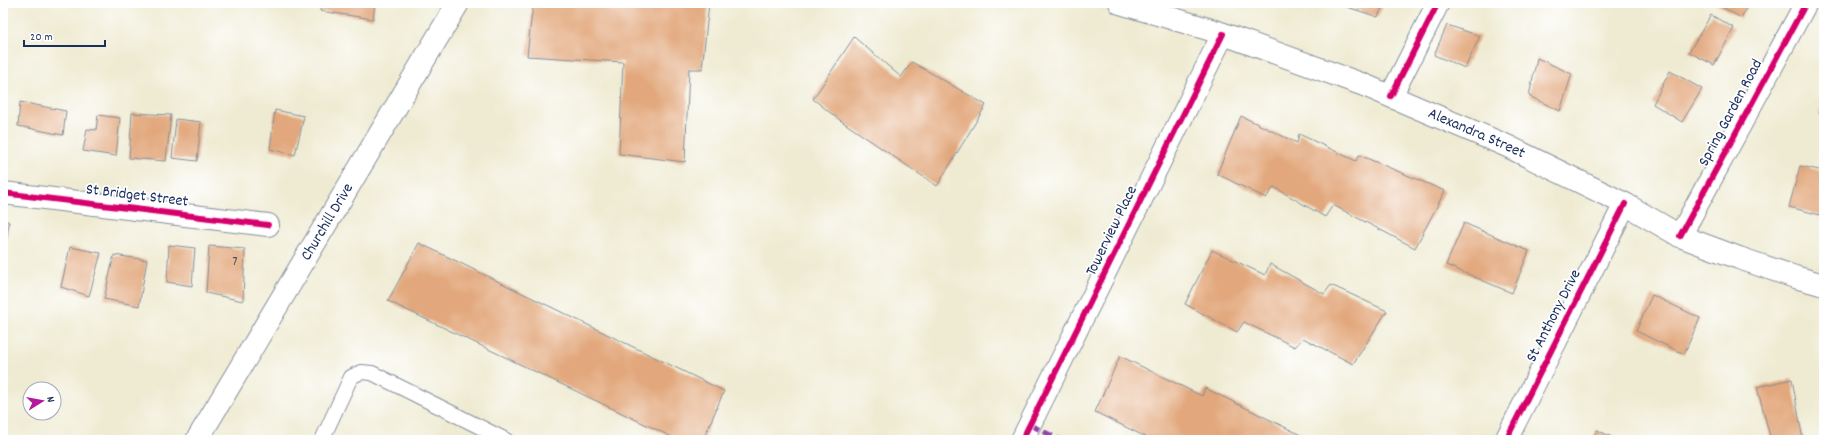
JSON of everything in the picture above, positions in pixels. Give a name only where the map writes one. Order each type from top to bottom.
[{"type":"street","name":"Churchill Drive","points":[[197,440],[458,3]]},
{"type":"street","name":"Alexandra Street","points":[[1120,3],[1223,34],[1364,85],[1507,146],[1625,204],[1680,236],[1752,263],[1824,285]]},
{"type":"street","points":[[1391,96],[1438,3]]},
{"type":"street","name":"Spring Garden Road","points":[[1680,236],[1806,3]]},
{"type":"street","name":"Towerview Place","points":[[1022,440],[1223,34]]},
{"type":"street","name":"St Bridget Street","points":[[3,193],[268,226]]},
{"type":"street","name":"St Anthony Drive","points":[[1506,440],[1625,204]]},
{"type":"lane","points":[[322,440],[351,378],[361,372],[372,373],[506,440]]},
{"type":"building","points":[[321,3],[375,3],[373,19],[320,11]]},
{"type":"building","points":[[533,3],[709,3],[702,69],[689,69],[685,162],[619,154],[623,62],[527,56]]},
{"type":"building","points":[[1344,3],[1384,3],[1378,17],[1344,6]]},
{"type":"building","points":[[1715,3],[1749,3],[1741,18]]},
{"type":"building","points":[[1711,15],[1734,28],[1714,65],[1689,52]]},
{"type":"building","points":[[1447,25],[1480,36],[1465,68],[1434,55]]},
{"type":"building","points":[[854,37],[901,77],[912,62],[986,105],[937,186],[837,118],[813,99]]},
{"type":"building","points":[[1537,58],[1572,74],[1560,111],[1529,96]]},
{"type":"building","points":[[1670,71],[1702,89],[1682,122],[1653,104]]},
{"type":"building","points":[[20,102],[66,111],[63,135],[18,126]]},
{"type":"building","points":[[1824,104],[1824,116],[1819,113]]},
{"type":"building","points":[[275,110],[304,116],[295,155],[270,149]]},
{"type":"building","points":[[132,113],[171,115],[166,161],[129,158]]},
{"type":"building","points":[[98,115],[120,118],[116,156],[83,151],[87,129],[96,130]]},
{"type":"building","points":[[1241,116],[1297,143],[1299,134],[1356,161],[1359,155],[1445,191],[1415,248],[1333,205],[1325,217],[1274,187],[1266,198],[1217,174]]},
{"type":"building","points":[[176,119],[201,122],[197,161],[172,158]]},
{"type":"building","points":[[1800,166],[1824,171],[1824,216],[1789,207]]},
{"type":"building","points":[[3,221],[9,222],[4,255],[3,255]]},
{"type":"building","points":[[1464,223],[1529,251],[1512,293],[1446,265]]},
{"type":"building","points":[[419,243],[724,391],[703,440],[678,440],[388,301]]},
{"type":"building","points":[[169,245],[195,248],[192,286],[167,282]]},
{"type":"building","points":[[209,246],[245,249],[243,301],[206,293]]},
{"type":"building","points":[[70,247],[101,253],[89,296],[61,287]]},
{"type":"building","points":[[1212,250],[1265,275],[1270,264],[1324,294],[1331,285],[1387,311],[1353,364],[1303,338],[1295,347],[1244,322],[1237,332],[1185,304]]},
{"type":"building","points":[[114,255],[147,260],[139,306],[104,299]]},
{"type":"building","points":[[1652,295],[1700,318],[1684,354],[1636,331]]},
{"type":"building","points":[[1120,356],[1202,396],[1205,388],[1311,440],[1152,440],[1095,412]]},
{"type":"building","points":[[1792,379],[1803,440],[1771,440],[1757,387]]},
{"type":"building","points":[[1597,430],[1618,440],[1592,440]]},
{"type":"marked path","points":[[1030,425],[1061,440]]},
{"type":"cycle path","points":[[1391,96],[1438,3]]},
{"type":"cycle path","points":[[1680,236],[1806,3]]},
{"type":"cycle path","points":[[1022,440],[1223,34]]},
{"type":"cycle path","points":[[3,193],[268,225]]},
{"type":"cycle path","points":[[1506,440],[1625,204]]}]
